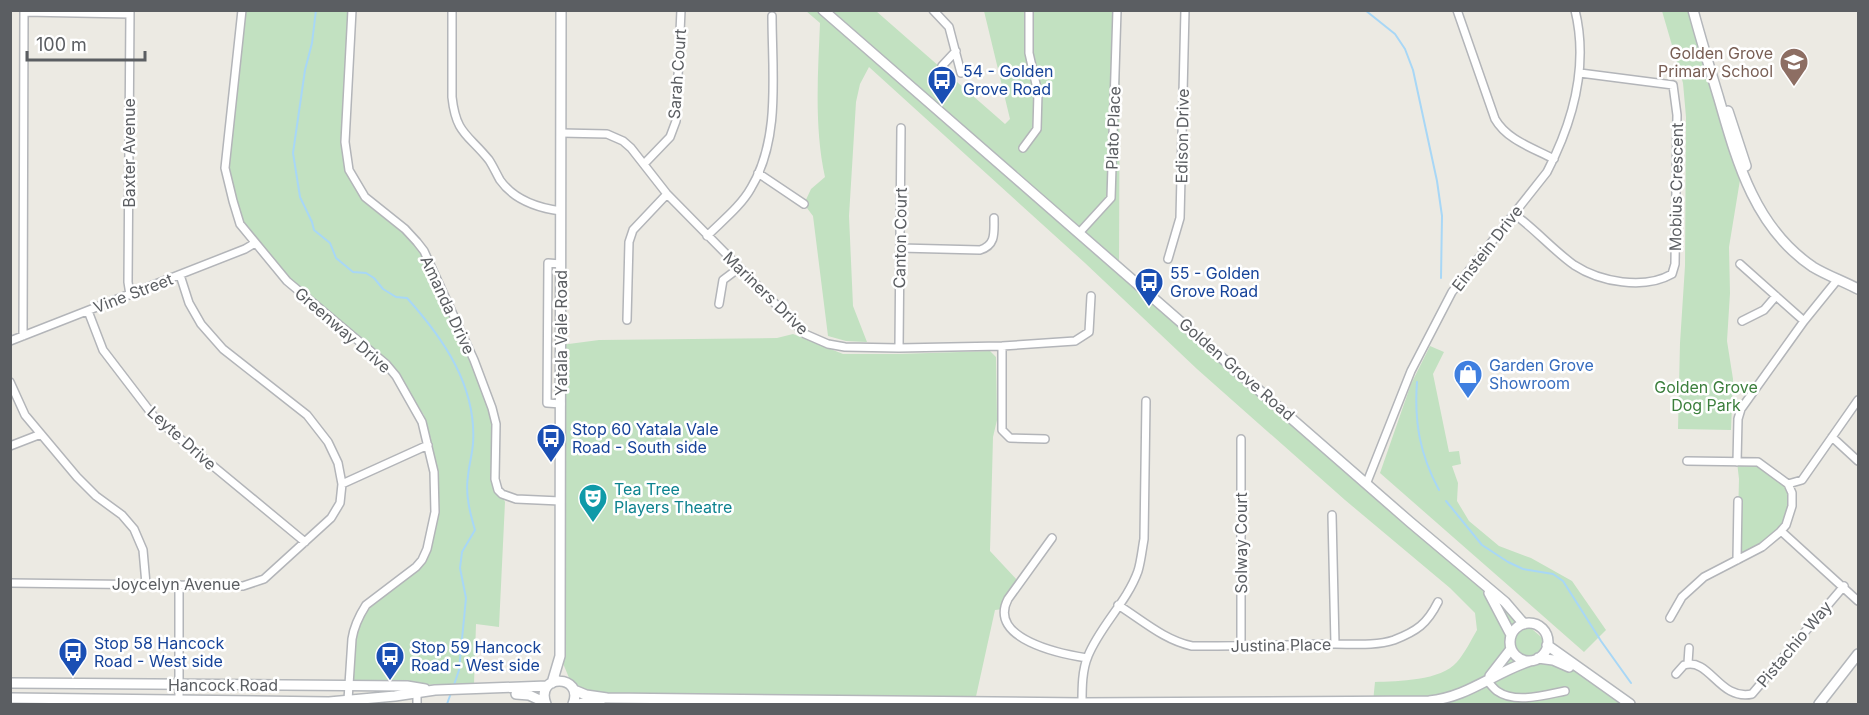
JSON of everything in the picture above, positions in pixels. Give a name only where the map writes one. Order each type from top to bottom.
[{"type":"main road","name":"Yatala Vale Road","points":[[545,703],[544,694],[560,656],[561,10]]},
{"type":"main road","name":"Golden Grove Road","points":[[823,10],[1486,588],[1505,602],[1524,624]]},
{"type":"main road","points":[[1693,10],[1735,155],[1751,194],[1764,216],[1788,246],[1816,268],[1858,289]]},
{"type":"main road","points":[[1699,10],[1742,157],[1756,192],[1780,228],[1828,273]]},
{"type":"main road","name":"Golden Grove Road","points":[[1486,588],[1502,613],[1511,635]]},
{"type":"main road","points":[[579,705],[607,698],[1082,703],[1446,700],[1459,696],[1509,668],[1542,655],[1547,645],[1545,633],[1541,628],[1530,623],[1514,630],[1511,635],[1511,649],[1487,680]]},
{"type":"main road","points":[[1547,645],[1630,705]]},
{"type":"main road","points":[[1511,649],[1518,658],[1553,660],[1583,672]]},
{"type":"main road","points":[[1819,705],[1858,654]]},
{"type":"main road","name":"Yatala Vale Road","points":[[560,656],[572,687]]},
{"type":"main road","name":"Hancock Road","points":[[10,683],[349,686],[457,690],[550,684],[562,681],[572,687]]},
{"type":"main road","points":[[572,687],[607,698]]},
{"type":"main road","points":[[572,687],[575,697],[573,705]]},
{"type":"main road","name":"Hancock Road","points":[[490,689],[500,693],[529,695],[545,703]]},
{"type":"main road","name":"Hancock Road","points":[[10,698],[348,700],[417,690]]},
{"type":"street","name":"Greenway Drive","points":[[242,10],[225,168],[240,224],[287,281],[386,364],[396,376],[418,415],[434,472],[433,525],[427,549],[416,567],[366,605],[360,614],[353,630],[348,700]]},
{"type":"street","name":"Amanda Drive","points":[[352,10],[345,142],[347,161],[353,180],[372,204],[396,221],[424,251],[474,360],[492,408],[496,424],[495,479],[498,490],[516,499],[560,501]]},
{"type":"street","points":[[452,10],[452,98],[453,110],[460,130],[486,157],[501,180],[516,195],[535,206],[561,211]]},
{"type":"street","name":"Sarah Court","points":[[645,163],[670,136],[676,121],[681,10]]},
{"type":"street","points":[[933,10],[949,27],[961,73]]},
{"type":"street","points":[[1023,148],[1037,129],[1038,93],[1029,53],[1029,10]]},
{"type":"street","name":"Plato Place","points":[[1079,232],[1111,198],[1117,10]]},
{"type":"street","name":"Edison Drive","points":[[1168,259],[1180,218],[1185,10]]},
{"type":"street","points":[[1457,10],[1495,119],[1501,129],[1518,141],[1554,159]]},
{"type":"street","name":"Einstein Drive","points":[[1367,482],[1411,371],[1452,292],[1547,172],[1554,159],[1575,106],[1580,73],[1581,53],[1575,10]]},
{"type":"street","points":[[23,336],[24,11],[130,12]]},
{"type":"street","name":"Baxter Avenue","points":[[130,12],[128,282],[130,295]]},
{"type":"street","points":[[707,236],[751,189],[767,148],[772,116],[772,16]]},
{"type":"street","points":[[942,66],[956,51]]},
{"type":"street","name":"Mobius Crescent","points":[[1514,214],[1575,265],[1604,278],[1638,284],[1663,280],[1672,274],[1675,264],[1677,115],[1673,85],[1580,73]]},
{"type":"street","name":"Canton Court","points":[[899,348],[901,128]]},
{"type":"street","name":"Mariners Drive","points":[[561,133],[607,134],[631,148],[668,194],[707,236],[805,334],[828,344],[845,347],[899,348],[1002,346],[1075,341],[1089,332],[1091,296]]},
{"type":"street","points":[[758,173],[804,204]]},
{"type":"street","points":[[627,320],[629,242],[633,230],[668,194]]},
{"type":"street","points":[[900,248],[980,250],[987,248],[993,241],[994,218]]},
{"type":"street","name":"Vine Street","points":[[10,341],[245,249],[255,243]]},
{"type":"street","points":[[1740,264],[1804,321]]},
{"type":"street","points":[[719,304],[723,280],[739,268]]},
{"type":"street","points":[[180,275],[189,303],[201,324],[223,349],[307,415],[328,442],[338,463],[342,484],[428,445]]},
{"type":"street","points":[[1737,462],[1738,419],[1741,409],[1804,321],[1839,279]]},
{"type":"street","points":[[1742,321],[1764,310],[1776,296]]},
{"type":"street","name":"Leyte Drive","points":[[88,311],[103,351],[155,418],[305,542]]},
{"type":"street","points":[[1002,346],[1002,430],[1010,438],[1045,439]]},
{"type":"street","points":[[10,382],[25,416],[77,477],[96,496],[122,515],[134,529],[143,550],[146,584]]},
{"type":"street","points":[[1788,484],[1802,480],[1858,400]]},
{"type":"street","points":[[1082,703],[1082,686],[1087,658],[1098,635],[1137,572],[1144,539],[1146,401]]},
{"type":"street","points":[[10,446],[41,434]]},
{"type":"street","points":[[1832,437],[1858,462]]},
{"type":"street","name":"Solway Court","points":[[1241,440],[1241,646]]},
{"type":"street","points":[[1670,618],[1682,597],[1704,577],[1762,547],[1781,531],[1786,525],[1792,506],[1792,493],[1788,484],[1758,462],[1687,461]]},
{"type":"street","name":"Joycelyn Avenue","points":[[10,583],[243,586],[254,583],[264,579],[331,518],[340,503],[342,484]]},
{"type":"street","points":[[1737,560],[1738,501]]},
{"type":"street","points":[[1332,515],[1335,644]]},
{"type":"street","points":[[1781,531],[1858,599]]},
{"type":"street","points":[[1052,538],[1008,599],[1003,609],[1004,614],[1013,630],[1029,643],[1050,651],[1087,658]]},
{"type":"street","points":[[179,585],[179,700]]},
{"type":"street","name":"Pistachio Way","points":[[1688,663],[1711,674],[1729,691],[1741,696],[1752,694],[1844,586]]},
{"type":"street","name":"Justina Place","points":[[1118,605],[1170,639],[1181,643],[1192,646],[1241,646],[1378,643],[1392,640],[1420,627],[1429,620],[1438,602]]},
{"type":"street","points":[[1676,674],[1688,663],[1689,648]]},
{"type":"street","points":[[1487,680],[1498,692],[1510,696],[1545,696],[1565,691]]},
{"type":"street","points":[[417,690],[417,705]]},
{"type":"street","name":"Pistachio Way","points":[[1740,705],[1741,696]]},
{"type":"green space","points":[[243,11],[352,11],[345,151],[358,188],[414,239],[446,299],[494,416],[495,479],[505,502],[499,627],[476,624],[474,684],[349,686],[350,654],[360,614],[416,567],[429,541],[435,492],[424,415],[396,376],[287,281],[240,224],[225,168]]},
{"type":"green space","points":[[806,11],[876,11],[1005,124],[1010,119],[984,11],[1120,11],[1119,267],[1556,650],[1628,704],[1223,704],[1373,702],[1375,682],[1419,679],[1441,673],[1457,662],[1477,630],[1475,613],[1450,588],[1345,500],[1197,369],[1085,263],[869,67],[860,84],[856,102],[849,216],[853,306],[867,342],[846,341],[828,336],[813,216],[804,204],[811,189],[825,177],[818,119],[820,23]]},
{"type":"green space","name":"Golden Grove Dog Park","points":[[1662,11],[1690,11],[1740,180],[1729,247],[1730,293],[1727,341],[1733,379],[1731,430],[1678,429],[1685,266],[1686,117],[1683,83]]},
{"type":"green space","points":[[793,334],[843,354],[990,351],[996,357],[997,420],[993,437],[990,551],[1019,582],[1003,609],[995,610],[975,701],[1106,704],[625,704],[678,700],[607,698],[574,690],[560,656],[561,345],[599,340],[777,338]]},
{"type":"green space","points":[[1430,346],[1444,352],[1433,374],[1449,452],[1459,451],[1461,464],[1452,466],[1458,483],[1457,501],[1469,521],[1499,546],[1531,558],[1572,581],[1606,630],[1584,652],[1380,473],[1411,384]]},
{"type":"green space","points":[[1737,462],[1758,462],[1788,484],[1792,506],[1780,532],[1737,560],[1739,479]]},
{"type":"waterway","points":[[316,10],[293,153],[300,197],[314,230],[330,243],[336,258],[353,272],[366,273],[374,278],[383,289],[396,297],[407,298],[420,313],[445,346],[455,364],[469,402],[473,423],[473,444],[467,490],[475,530],[462,552],[460,568],[466,598],[459,670],[453,688]]},
{"type":"waterway","points":[[1365,10],[1395,34],[1405,49],[1413,70],[1437,181],[1442,216],[1441,278]]},
{"type":"waterway","points":[[1417,382],[1416,411],[1420,438],[1427,464],[1439,490]]},
{"type":"waterway","points":[[1446,501],[1482,545],[1523,569],[1553,574],[1563,581],[1631,683]]},
{"type":"waterway","points":[[447,704],[451,693]]},
{"type":"place","name":"Golden Grove Primary School","points":[[1794,88]]},
{"type":"place","name":"54 - Golden Grove Road","points":[[942,106]]},
{"type":"place","name":"55 - Golden Grove Road","points":[[1149,308]]},
{"type":"place","name":"Garden Grove Showroom","points":[[1468,400]]},
{"type":"place","name":"Stop 60 Yatala Vale Road - South side","points":[[551,464]]},
{"type":"place","name":"Tea Tree Players Theatre","points":[[593,524]]},
{"type":"place","name":"Stop 58 Hancock Road - West side","points":[[73,678]]},
{"type":"place","name":"Stop 59 Hancock Road - West side","points":[[390,682]]}]
